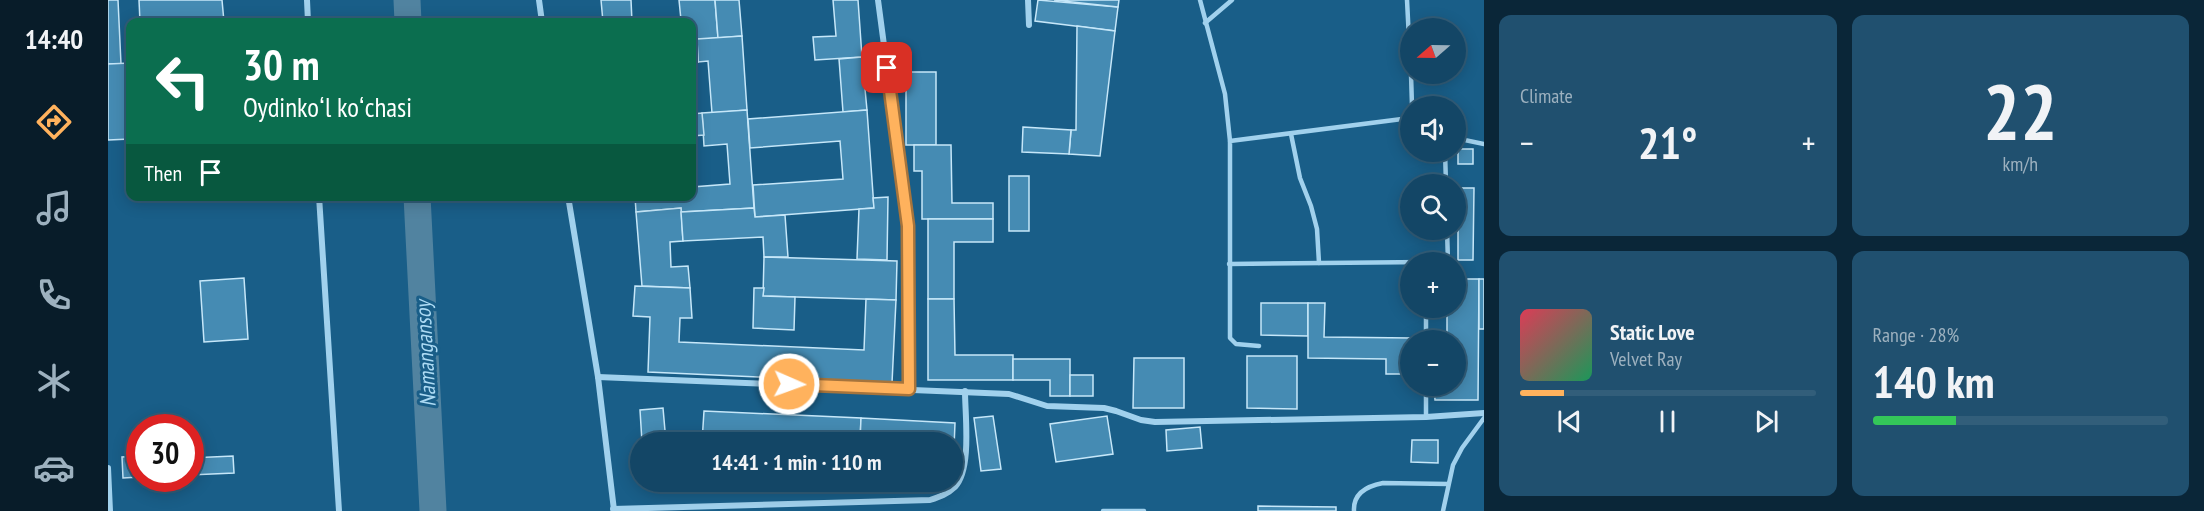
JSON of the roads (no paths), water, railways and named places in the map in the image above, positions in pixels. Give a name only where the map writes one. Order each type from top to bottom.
[{"type":"street","points":[[307,0],[308,18]]},
{"type":"street","points":[[539,0],[541,18]]},
{"type":"street","points":[[878,0],[908,226],[909,389]]},
{"type":"street","points":[[1028,0],[1029,25]]},
{"type":"street","points":[[319,201],[339,511]]},
{"type":"street","points":[[569,201],[598,377],[614,510],[930,500],[943,496],[955,487],[965,465],[965,391]]},
{"type":"street","points":[[598,377],[1010,394],[1055,408],[1104,408],[1155,422],[1426,417],[1484,412]]},
{"type":"street","points":[[108,468],[110,511]]},
{"type":"lane","points":[[1200,0],[1225,94],[1230,141],[1230,338],[1236,344],[1259,346]]},
{"type":"lane","points":[[1205,23],[1232,0]]},
{"type":"lane","points":[[1407,0],[1408,18]]},
{"type":"lane","points":[[1230,141],[1400,119]]},
{"type":"lane","points":[[1291,134],[1300,178],[1317,230],[1319,263]]},
{"type":"lane","points":[[1466,140],[1484,144]]},
{"type":"lane","points":[[1229,264],[1400,262]]},
{"type":"lane","points":[[1426,396],[1426,417]]},
{"type":"lane","points":[[1443,511],[1453,465],[1484,418]]},
{"type":"lane","points":[[1353,511],[1353,502],[1358,495],[1373,485],[1383,483],[1448,484]]},
{"type":"lane","points":[[1103,511],[1144,511]]},
{"type":"waterway","name":"Namangansoy","points":[[407,0],[408,18]]},
{"type":"waterway","name":"Namangansoy","points":[[417,201],[433,511]]}]
